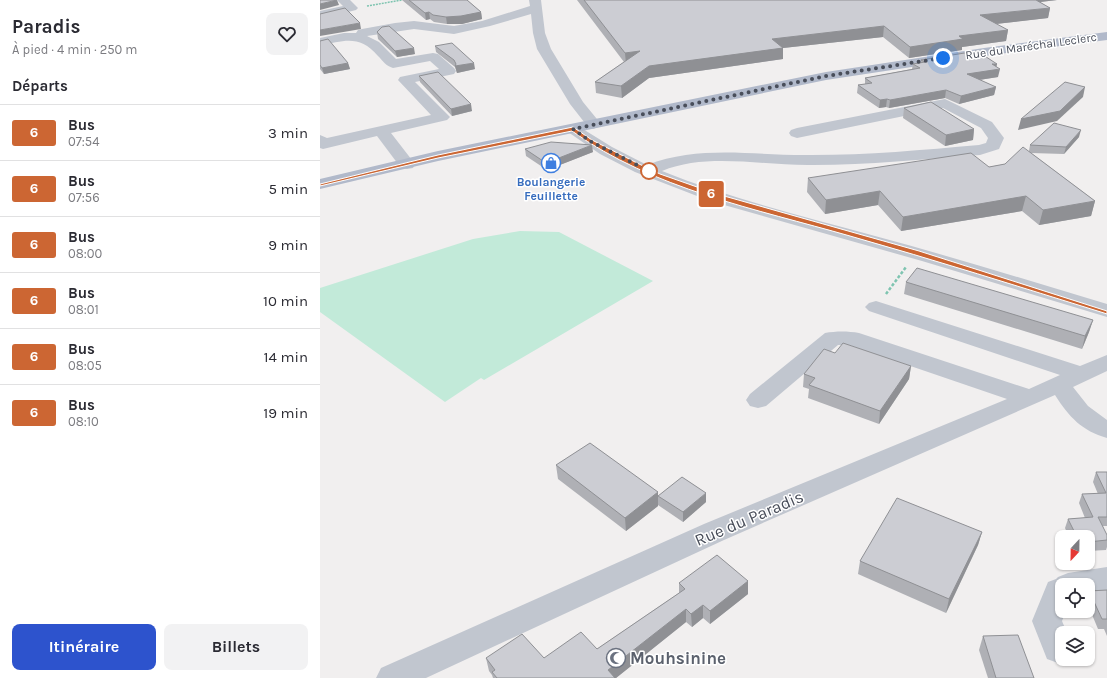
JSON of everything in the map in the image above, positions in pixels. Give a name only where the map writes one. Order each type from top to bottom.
[{"type":"main road","name":"Rue du Maréchal Leclerc","points":[[320,184],[593,124],[826,76],[1107,36]]},
{"type":"street","points":[[353,37],[406,25],[416,25],[442,30],[464,28],[536,4],[539,33],[544,49],[577,104],[593,124]]},
{"type":"street","points":[[320,14],[345,5]]},
{"type":"street","points":[[320,42],[359,37],[369,40],[393,64],[433,57],[450,72],[405,80],[442,117],[323,144],[320,140]]},
{"type":"street","points":[[648,170],[680,158],[705,155],[780,160],[829,160],[980,150],[993,146],[996,138],[987,126],[945,103],[797,132]]},
{"type":"street","points":[[573,129],[590,141],[648,170],[715,196],[917,253],[1107,311]]},
{"type":"street","points":[[381,131],[408,164]]},
{"type":"street","points":[[876,307],[1071,379],[1074,407],[1096,425],[1107,430]]},
{"type":"street","points":[[758,400],[833,338],[851,338],[1030,398]]},
{"type":"street","name":"Rue du Paradis","points":[[413,674],[714,532],[1030,398],[1107,362]]},
{"type":"street","points":[[1095,581],[1107,579]]},
{"type":"street","points":[[1055,600],[1046,621],[1055,642]]},
{"type":"path","points":[[345,5],[402,0]]},
{"type":"path","points":[[876,307],[917,253]]},
{"type":"green space","points":[[520,231],[559,232],[653,281],[484,380],[481,378],[445,402],[320,312],[320,288],[473,239]]},
{"type":"building","points":[[320,0],[337,0],[320,4]]},
{"type":"building","points":[[409,0],[467,0],[481,12],[446,17],[433,15],[429,12],[425,13]]},
{"type":"building","points":[[584,0],[1036,0],[1050,8],[980,15],[1008,30],[959,36],[963,39],[910,47],[884,26],[772,39],[783,48],[649,66],[621,86],[595,82],[640,51],[625,53]]},
{"type":"building","points":[[345,8],[360,23],[320,30],[320,14]]},
{"type":"building","points":[[389,26],[414,48],[395,51],[377,32],[382,27]]},
{"type":"building","points":[[328,39],[348,63],[322,68],[320,65],[320,41]]},
{"type":"building","points":[[452,43],[474,63],[455,66],[456,64],[454,60],[435,46]]},
{"type":"building","points":[[977,51],[997,64],[992,64],[1000,69],[967,74],[996,87],[961,96],[946,90],[890,100],[880,100],[858,85],[872,83],[865,78],[920,68],[913,64],[925,62],[921,60]]},
{"type":"building","points":[[438,72],[471,104],[451,109],[419,76]]},
{"type":"building","points":[[1065,82],[1085,87],[1060,111],[1021,119]]},
{"type":"building","points":[[931,102],[974,129],[946,135],[904,108]]},
{"type":"building","points":[[1054,123],[1081,130],[1066,147],[1030,145]]},
{"type":"building","points":[[551,142],[592,145],[546,163],[525,149]]},
{"type":"building","points":[[1023,147],[1095,201],[1043,210],[1026,196],[903,217],[880,191],[826,200],[808,178],[971,153],[989,167],[1005,164]]},
{"type":"building","points":[[917,268],[1093,320],[1085,336],[906,282]]},
{"type":"building","points":[[843,343],[911,366],[880,411],[809,385],[815,378],[804,374],[824,349],[835,353]]},
{"type":"building","points":[[590,443],[658,492],[625,518],[556,465]]},
{"type":"building","points":[[1096,472],[1107,472],[1107,517],[1098,517],[1107,535],[1107,540],[1095,541],[1095,530],[1074,530],[1068,519],[1093,517],[1082,494],[1106,493]]},
{"type":"building","points":[[682,477],[706,493],[683,512],[658,496]]},
{"type":"building","points":[[897,498],[982,532],[949,599],[860,561]]},
{"type":"building","points":[[717,555],[748,581],[710,611],[703,605],[691,614],[686,609],[608,670],[615,678],[497,678],[492,672],[495,670],[486,658],[522,634],[544,658],[581,632],[597,649],[685,589],[679,583]]},
{"type":"building","points":[[1107,590],[1107,619],[1102,619],[1095,604],[1095,591]]},
{"type":"building","points":[[1018,635],[1034,678],[996,678],[983,636]]},
{"type":"bus line","name":"6","points":[[320,184],[438,156],[573,129],[590,141],[634,164],[658,175],[715,196],[917,253],[1107,311]]},
{"type":"place","name":"Boulangerie Feuillette","points":[[551,163]]},
{"type":"place","name":"Mouhsinine","points":[[616,658]]},
{"type":"route","points":[[649,171],[590,141],[573,129],[826,76],[943,58]]}]
